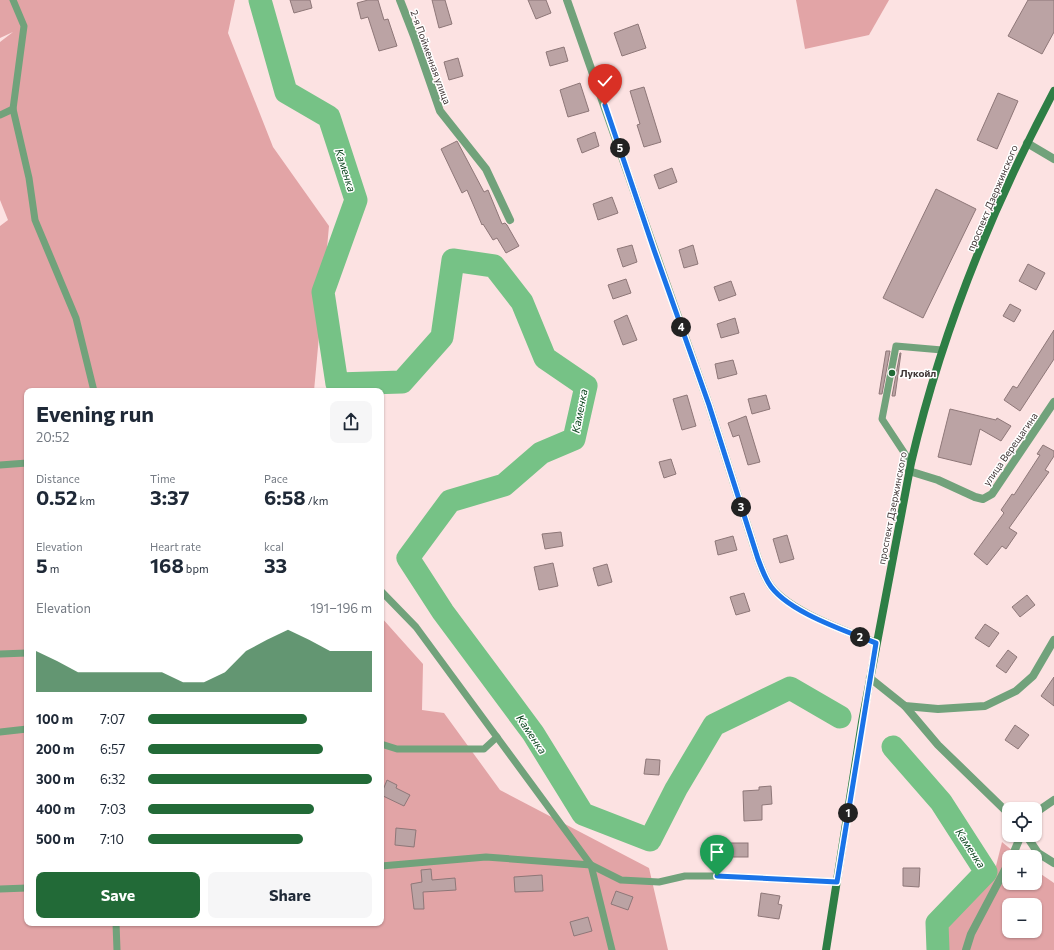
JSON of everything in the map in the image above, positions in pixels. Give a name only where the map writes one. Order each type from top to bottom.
[{"type":"street","name":"2-я Пойменная улица","points":[[400,0],[440,112],[486,168],[510,220]]},
{"type":"street","points":[[567,0],[709,405],[758,559],[768,583],[780,596],[801,610],[876,643]]},
{"type":"street","name":"проспект Дзержинского","points":[[826,950],[876,643],[919,427],[942,350],[977,257],[1027,142],[1054,91]]},
{"type":"street","points":[[1027,142],[1054,159]]},
{"type":"street","name":"улица Верещагина","points":[[910,467],[975,497],[983,499],[992,494],[1054,402]]},
{"type":"street","points":[[905,706],[938,709],[985,706],[1016,691],[1032,676],[1054,640]]},
{"type":"street","points":[[870,678],[905,706],[938,745],[1002,807]]},
{"type":"street","points":[[1042,808],[1054,800]]},
{"type":"street","points":[[1031,842],[1038,853],[1054,863]]},
{"type":"street","points":[[966,950],[971,934],[1002,875]]},
{"type":"lane","points":[[13,0],[24,26],[13,109],[29,178],[35,220],[76,318],[93,388]]},
{"type":"lane","points":[[0,115],[13,109]]},
{"type":"lane","points":[[910,467],[882,419],[896,346],[942,350]]},
{"type":"lane","points":[[0,464],[24,463]]},
{"type":"lane","points":[[384,595],[416,627],[591,865],[612,950]]},
{"type":"lane","points":[[0,654],[24,653]]},
{"type":"lane","points":[[0,732],[24,729]]},
{"type":"lane","points":[[384,745],[397,748],[484,749],[497,737]]},
{"type":"lane","points":[[384,866],[486,857],[591,865],[621,880],[659,882],[685,876],[701,876],[837,882]]},
{"type":"lane","points":[[0,889],[24,888]]},
{"type":"lane","points":[[116,926],[117,950]]},
{"type":"shaded area","points":[[0,0],[235,0],[228,33],[273,147],[329,226],[314,388],[24,388],[24,926],[384,926],[384,620],[423,664],[422,710],[444,713],[500,790],[649,868],[668,950],[0,950],[0,226],[8,220],[0,200],[0,42],[13,32],[0,38]]},
{"type":"shaded area","points":[[796,0],[889,0],[869,35],[805,49]]},
{"type":"shaded area","points":[[1002,842],[1012,850],[1002,850],[1002,890],[1042,890],[1042,875],[1054,883],[1054,950],[935,950],[936,919],[996,866]]},
{"type":"building","points":[[290,0],[310,0],[312,8],[294,13]]},
{"type":"building","points":[[368,0],[378,0],[384,20],[388,19],[397,46],[379,51],[368,17],[361,19],[357,3]]},
{"type":"building","points":[[432,0],[445,0],[452,24],[439,28]]},
{"type":"building","points":[[528,0],[546,0],[551,13],[536,19]]},
{"type":"building","points":[[1028,0],[1054,0],[1054,32],[1042,54],[1008,36]]},
{"type":"building","points":[[638,24],[646,48],[622,56],[614,33]]},
{"type":"building","points":[[564,47],[568,61],[550,66],[546,52]]},
{"type":"building","points":[[458,58],[463,76],[449,80],[444,62]]},
{"type":"building","points":[[580,83],[589,111],[568,117],[560,90]]},
{"type":"building","points":[[644,87],[661,142],[644,147],[637,125],[640,124],[630,91]]},
{"type":"building","points":[[998,93],[1018,101],[997,149],[977,140]]},
{"type":"building","points":[[595,132],[599,146],[582,153],[577,139]]},
{"type":"building","points":[[457,141],[484,192],[488,190],[502,224],[505,223],[507,225],[519,246],[506,253],[497,238],[493,240],[483,224],[482,225],[467,190],[462,193],[441,149]]},
{"type":"building","points":[[672,168],[677,182],[659,189],[654,175]]},
{"type":"building","points":[[936,189],[976,209],[923,318],[883,298]]},
{"type":"building","points":[[612,197],[618,213],[598,220],[593,204]]},
{"type":"building","points":[[632,245],[637,262],[623,267],[617,249]]},
{"type":"building","points":[[693,245],[698,264],[684,268],[679,250]]},
{"type":"building","points":[[1028,264],[1045,273],[1036,290],[1019,281]]},
{"type":"building","points":[[626,279],[631,293],[613,299],[608,285]]},
{"type":"building","points":[[731,281],[736,295],[719,301],[714,287]]},
{"type":"building","points":[[1010,304],[1021,310],[1014,322],[1003,316]]},
{"type":"building","points":[[627,315],[637,340],[623,345],[614,321]]},
{"type":"building","points":[[735,318],[739,333],[721,338],[717,324]]},
{"type":"building","points":[[1054,330],[1054,359],[1020,411],[1004,400],[1013,386],[1017,388]]},
{"type":"building","points":[[886,351],[890,351],[882,394],[879,394]]},
{"type":"building","points":[[900,353],[895,396],[892,396]]},
{"type":"building","points":[[733,360],[737,374],[718,379],[715,364]]},
{"type":"building","points":[[687,395],[696,426],[682,430],[673,399]]},
{"type":"building","points":[[766,395],[770,409],[752,414],[748,399]]},
{"type":"building","points":[[950,409],[996,420],[997,418],[1011,426],[1001,441],[980,429],[971,465],[938,457]]},
{"type":"building","points":[[746,416],[760,462],[748,465],[739,435],[733,437],[728,423]]},
{"type":"building","points":[[1043,445],[1054,451],[1054,456],[1045,470],[1049,472],[1009,528],[1017,533],[1006,549],[1002,546],[987,565],[974,554],[1004,513],[1001,510],[1012,494],[1014,495],[1040,455],[1037,454]]},
{"type":"building","points":[[671,459],[676,474],[664,478],[659,462]]},
{"type":"building","points":[[561,532],[563,546],[545,549],[542,534]]},
{"type":"building","points":[[787,535],[794,559],[780,563],[773,539]]},
{"type":"building","points":[[733,536],[737,550],[718,555],[715,541]]},
{"type":"building","points":[[553,563],[558,586],[539,590],[534,567]]},
{"type":"building","points":[[607,564],[612,582],[598,586],[593,568]]},
{"type":"building","points":[[744,593],[750,611],[736,615],[730,597]]},
{"type":"building","points":[[1027,595],[1035,605],[1020,617],[1012,607]]},
{"type":"building","points":[[985,624],[999,633],[989,647],[975,638]]},
{"type":"building","points":[[1008,650],[1017,657],[1006,673],[996,666]]},
{"type":"building","points":[[1054,677],[1054,706],[1041,696]]},
{"type":"building","points":[[1015,725],[1029,735],[1018,749],[1005,740]]},
{"type":"building","points":[[646,759],[660,760],[659,775],[644,774]]},
{"type":"building","points":[[387,780],[397,785],[396,788],[410,795],[404,806],[384,796],[384,788]]},
{"type":"building","points":[[771,786],[772,804],[762,805],[762,820],[744,821],[743,791],[759,790],[759,787]]},
{"type":"building","points":[[396,828],[416,830],[414,847],[395,845]]},
{"type":"building","points":[[728,843],[748,843],[748,857],[728,857]]},
{"type":"building","points":[[903,868],[920,868],[919,887],[903,886]]},
{"type":"building","points":[[431,869],[432,880],[455,878],[456,890],[423,892],[424,909],[414,909],[411,884],[422,882],[421,870]]},
{"type":"building","points":[[542,875],[543,891],[515,892],[514,877]]},
{"type":"building","points":[[616,891],[633,897],[628,910],[611,904]]},
{"type":"building","points":[[761,893],[780,896],[778,904],[782,905],[779,919],[758,916]]},
{"type":"building","points":[[588,917],[592,931],[574,936],[570,922]]},
{"type":"waterway","name":"Каменка","points":[[260,0],[286,92],[329,117],[356,200],[323,292],[337,384],[402,382],[442,337],[453,260],[494,266],[522,302],[545,358],[586,386],[574,439],[541,453],[504,485],[450,501],[408,558],[443,612],[533,733],[583,814],[650,840],[676,789],[714,725],[790,688],[840,717]]},
{"type":"waterway","name":"Каменка","points":[[893,747],[941,802],[986,872],[937,923],[938,950]]},
{"type":"place","name":"Лукойл","points":[[892,373]]},
{"type":"route","points":[[605,105],[709,405],[758,559],[768,583],[780,596],[801,610],[833,626],[876,643],[837,882],[717,876]]}]
